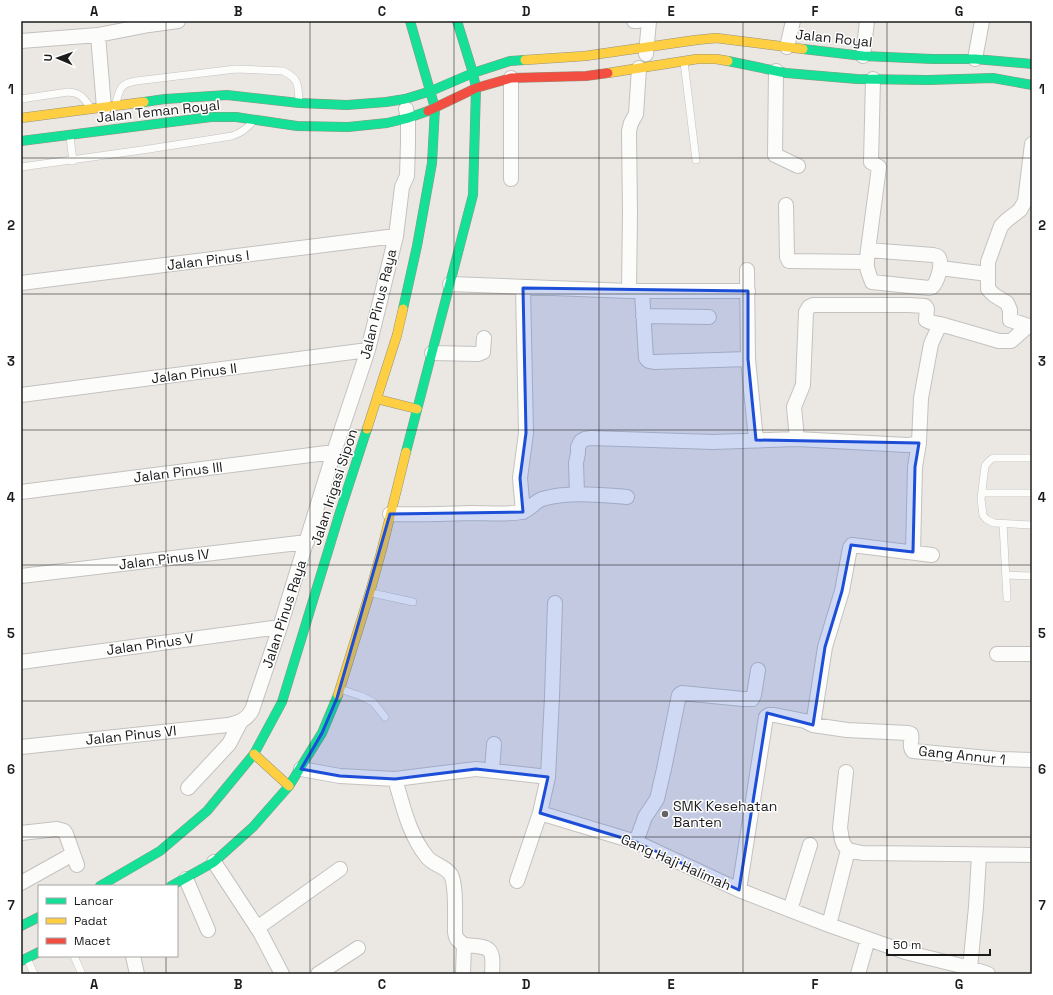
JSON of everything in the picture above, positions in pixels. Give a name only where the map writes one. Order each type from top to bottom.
[{"type":"street","points":[[21,41],[178,21]]},
{"type":"street","name":"Jalan Irigasi Sipon","points":[[102,885],[160,851],[207,811],[257,757],[282,702],[396,335],[417,246],[432,164],[437,107],[433,90],[410,21]]},
{"type":"street","points":[[173,885],[214,862],[253,827],[286,783],[300,769],[322,734],[340,689],[382,549],[473,195],[474,90],[457,21]]},
{"type":"street","points":[[649,21],[647,47],[642,68],[636,114],[629,131],[630,213],[635,292],[643,316],[646,358],[649,361],[654,362],[748,359]]},
{"type":"street","points":[[787,47],[793,21]]},
{"type":"street","points":[[863,56],[867,21]]},
{"type":"street","points":[[975,59],[982,21]]},
{"type":"street","points":[[103,108],[106,30]]},
{"type":"street","name":"Jalan Royal","points":[[433,90],[471,74],[510,61],[585,56],[716,38],[863,56],[975,59],[1032,64]]},
{"type":"street","points":[[474,90],[511,78],[586,76],[697,59],[716,59],[786,73],[856,79],[928,80],[993,78],[1032,85]]},
{"type":"street","points":[[776,71],[775,155],[798,166]]},
{"type":"street","points":[[511,78],[511,179]]},
{"type":"street","points":[[786,206],[787,258],[789,261],[868,256],[933,255],[939,258],[940,261],[940,268],[936,282],[932,287],[928,288],[872,282],[867,267],[868,256],[879,167],[871,162],[873,79]]},
{"type":"street","name":"Jalan Teman Royal","points":[[21,118],[165,99],[226,95],[299,103],[347,105],[400,100],[433,90]]},
{"type":"street","name":"Jalan Teman Royal","points":[[21,141],[211,117],[236,117],[297,126],[348,127],[387,123],[403,120],[437,107],[474,90]]},
{"type":"street","name":"Jalan Pinus Raya","points":[[188,788],[229,744],[241,721],[246,718],[252,710],[368,350],[396,236],[405,181],[408,143],[400,100]]},
{"type":"street","points":[[1030,326],[1010,320],[1008,306],[988,289],[988,262],[1001,226],[1020,210],[1025,201],[1032,144]]},
{"type":"street","name":"Jalan Pinus I","points":[[21,282],[396,236]]},
{"type":"street","points":[[940,268],[988,274]]},
{"type":"street","points":[[747,270],[748,359],[756,440]]},
{"type":"street","points":[[450,284],[635,292],[748,291]]},
{"type":"street","points":[[523,288],[526,434],[520,478],[523,512]]},
{"type":"street","points":[[797,439],[794,407],[802,385],[806,312],[813,305],[925,306],[927,309],[926,320],[930,322],[999,341],[1011,341],[1030,326]]},
{"type":"street","points":[[643,316],[709,317]]},
{"type":"street","points":[[913,552],[915,467],[919,443],[920,398],[931,344],[940,324]]},
{"type":"street","points":[[432,353],[478,354],[483,352],[484,338]]},
{"type":"street","name":"Jalan Pinus II","points":[[21,395],[368,350]]},
{"type":"street","points":[[377,399],[417,409]]},
{"type":"street","points":[[577,494],[576,463],[578,447],[581,441],[591,438],[713,442],[797,439],[907,445],[915,445],[919,443]]},
{"type":"street","name":"Jalan Pinus III","points":[[21,492],[334,452]]},
{"type":"street","points":[[390,514],[501,514],[523,512],[540,500],[557,496],[577,494],[627,497]]},
{"type":"street","name":"Jalan Pinus IV","points":[[21,576],[307,542]]},
{"type":"street","points":[[814,725],[825,647],[842,591],[851,546],[855,545],[932,555]]},
{"type":"street","points":[[517,881],[540,813],[548,777],[555,602]]},
{"type":"street","name":"Jalan Pinus V","points":[[21,662],[280,627]]},
{"type":"street","points":[[997,654],[1032,654]]},
{"type":"street","points":[[636,842],[645,817],[657,799],[679,695],[682,693],[752,699],[758,670]]},
{"type":"street","name":"Gang Annur 1","points":[[739,890],[766,717],[769,715],[805,721],[814,725],[846,730],[908,732],[912,736],[910,746],[914,751],[999,759],[1032,760]]},
{"type":"street","name":"Jalan Pinus VI","points":[[21,747],[228,725],[241,721]]},
{"type":"street","points":[[492,771],[494,744]]},
{"type":"street","points":[[257,757],[286,783]]},
{"type":"street","points":[[300,769],[340,776],[395,779],[476,769],[548,777]]},
{"type":"street","points":[[846,772],[840,828],[842,840],[848,850],[862,853],[1032,855]]},
{"type":"street","points":[[395,779],[404,811],[414,836],[428,858],[434,864],[448,872],[453,880],[455,899],[455,934],[457,939],[464,944],[484,946],[488,949],[492,956],[492,974]]},
{"type":"street","name":"Gang Haji Halimah","points":[[540,813],[636,842],[739,890],[868,939],[905,952],[988,974]]},
{"type":"street","points":[[21,833],[57,829],[64,831],[75,860],[21,883]]},
{"type":"street","points":[[790,910],[810,845]]},
{"type":"street","points":[[830,925],[848,850]]},
{"type":"street","points":[[970,968],[979,855]]},
{"type":"street","points":[[214,862],[257,928],[282,974]]},
{"type":"street","points":[[257,928],[340,869]]},
{"type":"street","points":[[186,879],[208,930]]},
{"type":"street","points":[[21,926],[38,918]]},
{"type":"street","points":[[858,974],[868,939]]},
{"type":"street","points":[[463,974],[464,944]]},
{"type":"street","points":[[318,974],[358,948]]},
{"type":"street","points":[[24,960],[38,953]]},
{"type":"street","points":[[133,957],[137,974]]},
{"type":"lane","points":[[684,62],[696,160]]},
{"type":"lane","points":[[21,99],[73,92],[103,108],[119,90],[129,82],[236,69],[282,71],[288,74],[297,82],[299,103]]},
{"type":"lane","points":[[21,167],[232,136],[241,133],[255,120]]},
{"type":"lane","points":[[69,135],[73,160]]},
{"type":"lane","points":[[1032,458],[993,458],[985,466],[981,504],[982,515],[994,523],[1032,525]]},
{"type":"lane","points":[[982,493],[1032,493]]},
{"type":"lane","points":[[1003,524],[1006,598]]},
{"type":"lane","points":[[1006,575],[1032,576]]},
{"type":"lane","points":[[370,592],[413,602]]},
{"type":"lane","points":[[340,689],[373,702],[386,717]]},
{"type":"lane","points":[[74,957],[81,972]]},
{"type":"lane","points":[[24,960],[34,974]]},
{"type":"highlighted area","points":[[523,288],[748,291],[748,359],[756,440],[919,443],[915,467],[913,552],[851,545],[842,591],[825,647],[813,725],[767,713],[739,890],[636,842],[540,813],[548,777],[476,769],[395,779],[340,776],[301,769],[322,733],[337,698],[390,514],[523,512],[520,478],[526,433]]},
{"type":"traffic: fast","points":[[403,309],[417,246],[432,163],[435,108],[410,21]]},
{"type":"traffic: fast","points":[[406,452],[473,195],[476,88],[473,73],[457,21]]},
{"type":"traffic: fast","points":[[803,49],[863,56],[975,59],[1032,64]]},
{"type":"traffic: fast","points":[[144,102],[165,99],[227,95],[299,103],[347,105],[386,102],[405,99],[431,91],[473,73],[510,61],[525,60]]},
{"type":"traffic: fast","points":[[728,61],[786,73],[857,79],[928,80],[993,78],[1032,85]]},
{"type":"traffic: fast","points":[[21,141],[211,117],[236,117],[297,126],[348,127],[387,123],[428,111]]},
{"type":"traffic: fast","points":[[102,885],[160,851],[207,811],[254,754],[282,702],[367,429]]},
{"type":"traffic: fast","points":[[173,885],[214,862],[253,827],[289,786],[322,733],[338,695]]},
{"type":"traffic: fast","points":[[21,926],[38,918]]},
{"type":"traffic: fast","points":[[21,961],[38,952]]},
{"type":"traffic: slow","points":[[525,60],[585,56],[716,38],[803,49]]},
{"type":"traffic: slow","points":[[608,73],[697,59],[716,59],[728,61]]},
{"type":"traffic: slow","points":[[21,118],[144,102]]},
{"type":"traffic: slow","points":[[367,429],[397,335],[403,309]]},
{"type":"traffic: slow","points":[[377,399],[417,409]]},
{"type":"traffic: slow","points":[[338,695],[370,592],[406,452]]},
{"type":"traffic: slow","points":[[254,754],[289,786]]},
{"type":"traffic: jam","points":[[428,111],[476,88],[511,78],[586,76],[608,73]]},
{"type":"place","name":"SMK Kesehatan Banten","points":[[665,814]]}]
